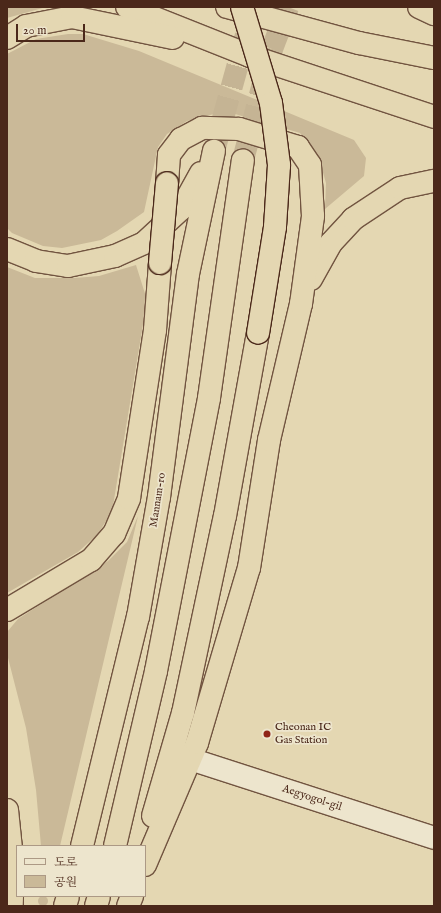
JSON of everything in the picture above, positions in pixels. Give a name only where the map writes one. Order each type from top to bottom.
[{"type":"highway","points":[[127,7],[250,56],[434,117]]},
{"type":"highway","points":[[227,7],[360,43],[434,58]]},
{"type":"highway","points":[[145,845],[184,705],[225,516],[258,333],[275,227],[279,165],[271,103],[257,48],[242,7]]},
{"type":"highway","points":[[419,7],[434,14]]},
{"type":"highway","points":[[7,38],[26,26],[72,17],[120,25],[250,56]]},
{"type":"highway","points":[[7,610],[91,560],[114,534],[129,498],[155,330],[169,155],[174,146],[202,128],[240,129],[298,147],[310,165],[313,179],[313,216],[301,304],[269,440],[249,568],[190,759],[146,863]]},
{"type":"highway","name":"Mannam-ro","points":[[7,249],[36,261],[68,266],[114,256],[144,243],[181,209],[214,151],[188,274],[159,497],[138,617],[82,845]]},
{"type":"highway","points":[[115,845],[156,671],[209,398],[243,160]]},
{"type":"highway","points":[[301,304],[331,243],[353,219],[400,188],[434,181]]},
{"type":"highway","points":[[7,810],[14,868],[12,906]]},
{"type":"lane","name":"Aegyogol-gil","points":[[190,759],[434,838]]},
{"type":"green space","points":[[7,7],[46,7],[7,18]]},
{"type":"green space","points":[[68,34],[83,34],[139,51],[354,140],[366,158],[364,176],[325,209],[326,183],[320,162],[300,133],[235,114],[214,114],[187,121],[167,134],[158,147],[144,212],[117,231],[101,240],[62,248],[43,246],[12,233],[7,228],[7,54],[36,39]]},
{"type":"green space","points":[[136,265],[147,300],[112,512],[97,535],[78,552],[7,593],[7,267],[35,278],[75,278],[99,276]]},
{"type":"green space","points":[[138,516],[60,845],[41,845],[36,790],[26,728],[7,654],[7,632],[18,619],[108,561],[127,542]]},
{"type":"green space","points":[[39,897],[47,897],[47,905],[39,905]]},
{"type":"tunnel","points":[[243,160],[272,49],[288,7]]},
{"type":"tunnel","points":[[214,151],[246,35]]},
{"type":"place","name":"Cheonan IC Gas Station","points":[[267,734]]}]
